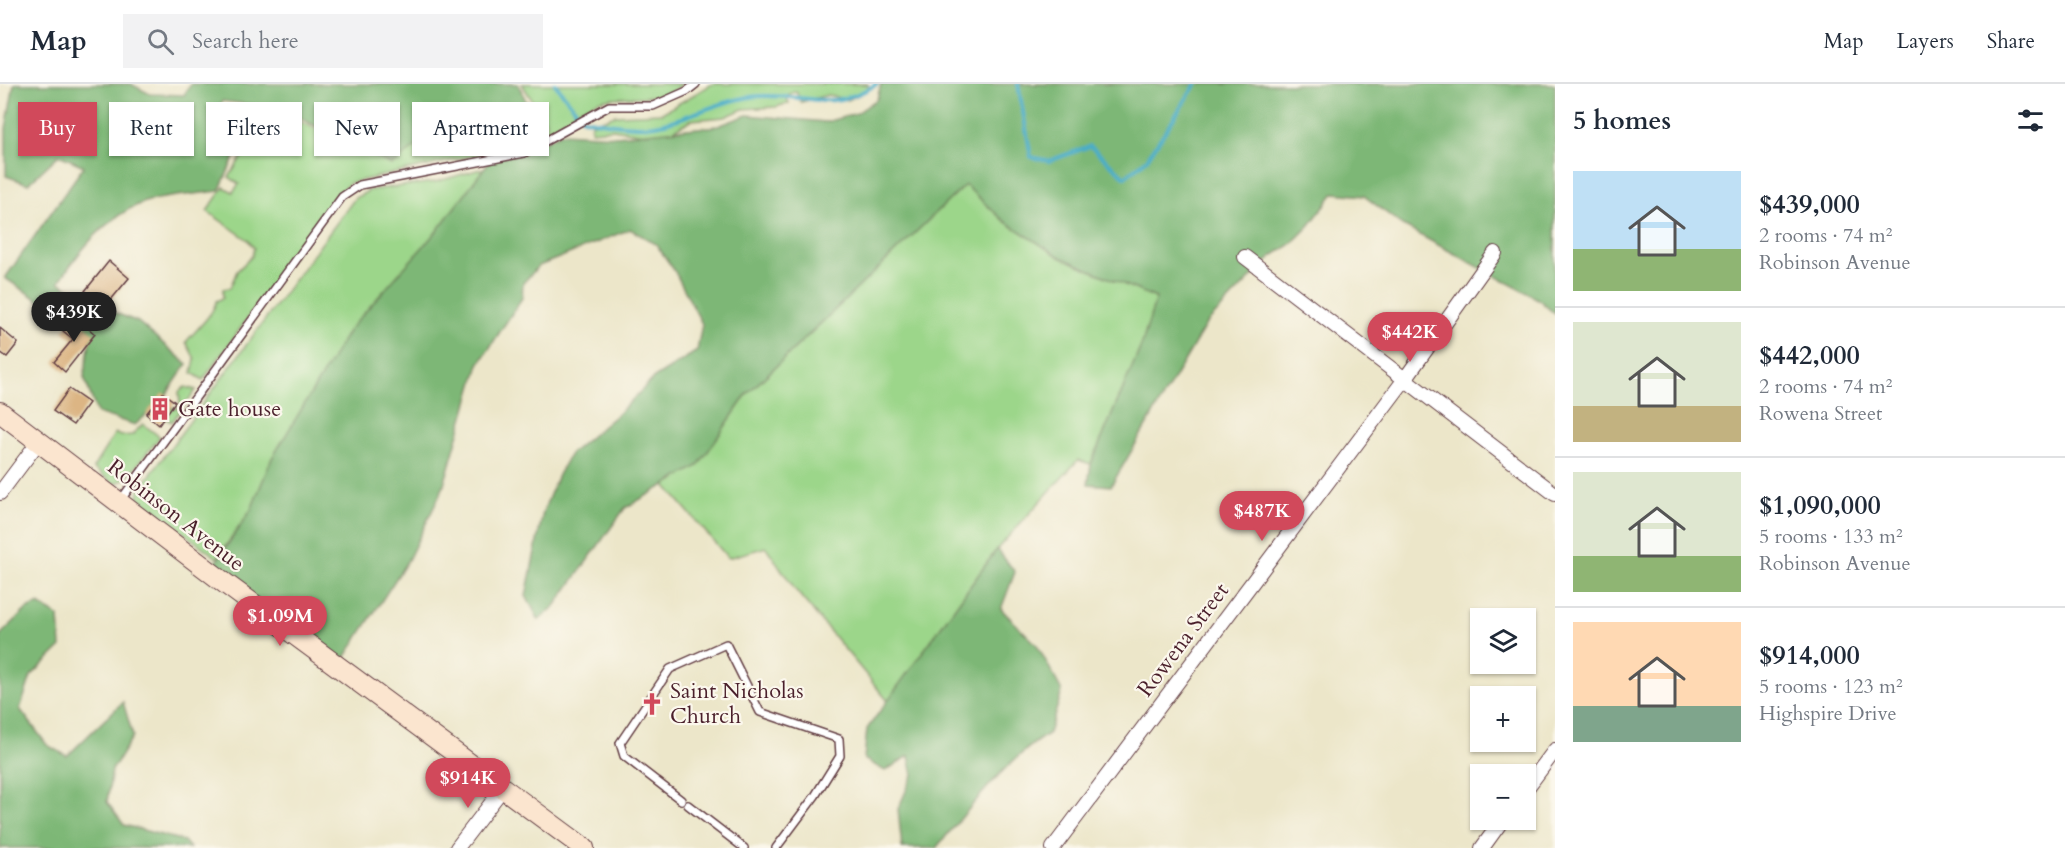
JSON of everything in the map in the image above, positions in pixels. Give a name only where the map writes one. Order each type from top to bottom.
[{"type":"main road","name":"Robinson Avenue","points":[[0,412],[120,501],[226,584],[584,848]]},
{"type":"street","name":"Rowena Street","points":[[1053,848],[1405,379],[1495,253]]},
{"type":"street","points":[[1245,257],[1555,494]]},
{"type":"street","points":[[0,493],[39,441]]},
{"type":"street","points":[[1536,776],[1555,750]]},
{"type":"street","points":[[457,848],[503,788]]},
{"type":"street","points":[[1482,848],[1495,830]]},
{"type":"lane","points":[[120,501],[342,197],[360,185],[524,153],[609,106],[653,106],[687,92],[696,84]]},
{"type":"lane","points":[[681,800],[624,756],[620,743],[670,669],[726,644],[760,712],[839,739],[840,756],[815,796],[776,848]]},
{"type":"lane","points":[[688,805],[744,848]]},
{"type":"green space","points":[[14,84],[131,84],[150,94],[184,95],[191,84],[518,84],[527,102],[412,102],[412,149],[392,165],[374,156],[400,156],[400,102],[314,102],[314,125],[302,119],[302,102],[206,102],[206,156],[235,156],[219,191],[159,199],[129,209],[94,236],[59,282],[93,304],[138,322],[187,364],[162,401],[135,425],[97,413],[84,377],[91,335],[5,278],[84,166],[61,156],[97,156],[97,102],[18,102],[18,156],[58,156],[28,184],[6,176],[6,128]]},
{"type":"green space","points":[[522,84],[683,84],[664,94],[612,98],[593,103],[549,131],[549,102],[533,102]]},
{"type":"green space","points":[[712,84],[868,84],[868,90],[848,100],[828,95],[801,102],[796,91],[786,96],[789,103],[776,107],[743,109],[725,117],[691,120],[662,137],[613,129],[592,131],[591,124],[615,115],[662,113]]},
{"type":"green space","points":[[881,84],[1555,84],[1555,314],[1538,299],[1405,227],[1364,196],[1334,193],[1309,226],[1290,245],[1272,256],[1206,324],[1111,486],[1088,484],[1091,464],[1142,344],[1156,298],[1060,257],[1004,221],[965,185],[747,394],[698,466],[625,508],[555,606],[539,620],[526,596],[543,512],[558,475],[570,454],[620,412],[654,378],[697,351],[702,324],[674,270],[656,244],[630,229],[539,266],[523,283],[522,298],[479,364],[443,488],[433,509],[408,560],[339,667],[210,571],[251,510],[272,458],[349,330],[436,232],[491,159],[508,156],[549,156],[549,139],[561,133],[616,136],[718,126],[747,115],[826,122],[857,113],[877,99]]},
{"type":"green space","points":[[302,123],[314,128],[314,156],[377,156],[391,162],[412,147],[412,156],[473,156],[350,183],[339,192],[203,380],[192,373],[195,359],[186,342],[208,316],[216,301],[223,298],[223,289],[230,288],[237,271],[252,256],[254,248],[248,240],[207,211],[224,187],[233,192],[239,184],[229,177],[242,156],[302,156]]},
{"type":"green space","points":[[498,164],[272,458],[251,510],[217,558],[138,499],[139,490],[355,198],[370,190],[435,182]]},
{"type":"green space","points":[[965,185],[1004,221],[1060,257],[1156,298],[1142,344],[1091,464],[1078,460],[997,549],[888,701],[797,592],[766,547],[728,558],[665,485],[698,466],[747,394]]},
{"type":"green space","points":[[185,387],[196,390],[172,422],[164,418],[172,407],[177,409],[180,405],[179,392]]},
{"type":"green space","points":[[143,424],[160,437],[126,479],[114,484],[93,468],[115,433],[120,436],[132,435]]},
{"type":"green space","points":[[997,549],[1015,572],[1001,609],[1037,645],[1062,691],[1049,733],[1002,772],[936,848],[902,848],[898,809],[913,775],[909,756],[885,771],[864,759],[867,729]]},
{"type":"green space","points":[[39,604],[59,617],[61,647],[31,676],[20,709],[47,745],[67,756],[123,702],[133,736],[112,770],[107,802],[124,825],[184,841],[190,848],[0,848],[0,635],[27,609]]},
{"type":"building","points":[[109,261],[129,278],[105,307],[85,291]]},
{"type":"building","points":[[75,317],[95,334],[65,372],[54,362],[73,339],[63,331]]},
{"type":"building","points":[[0,328],[18,343],[7,357],[0,352]]},
{"type":"building","points":[[69,389],[89,403],[73,425],[53,411]]},
{"type":"building","name":"Gate house","points":[[163,393],[175,402],[159,425],[146,414]]},
{"type":"waterway","points":[[555,84],[583,119],[645,126],[677,120],[750,97],[779,96],[833,100],[861,93],[877,84]]},
{"type":"waterway","points":[[1018,84],[1031,157],[1049,161],[1090,146],[1125,177],[1147,159],[1196,84]]},
{"type":"place","name":"Gate house","points":[[160,409]]},
{"type":"place","name":"Saint Nicholas Church","points":[[652,704]]}]
